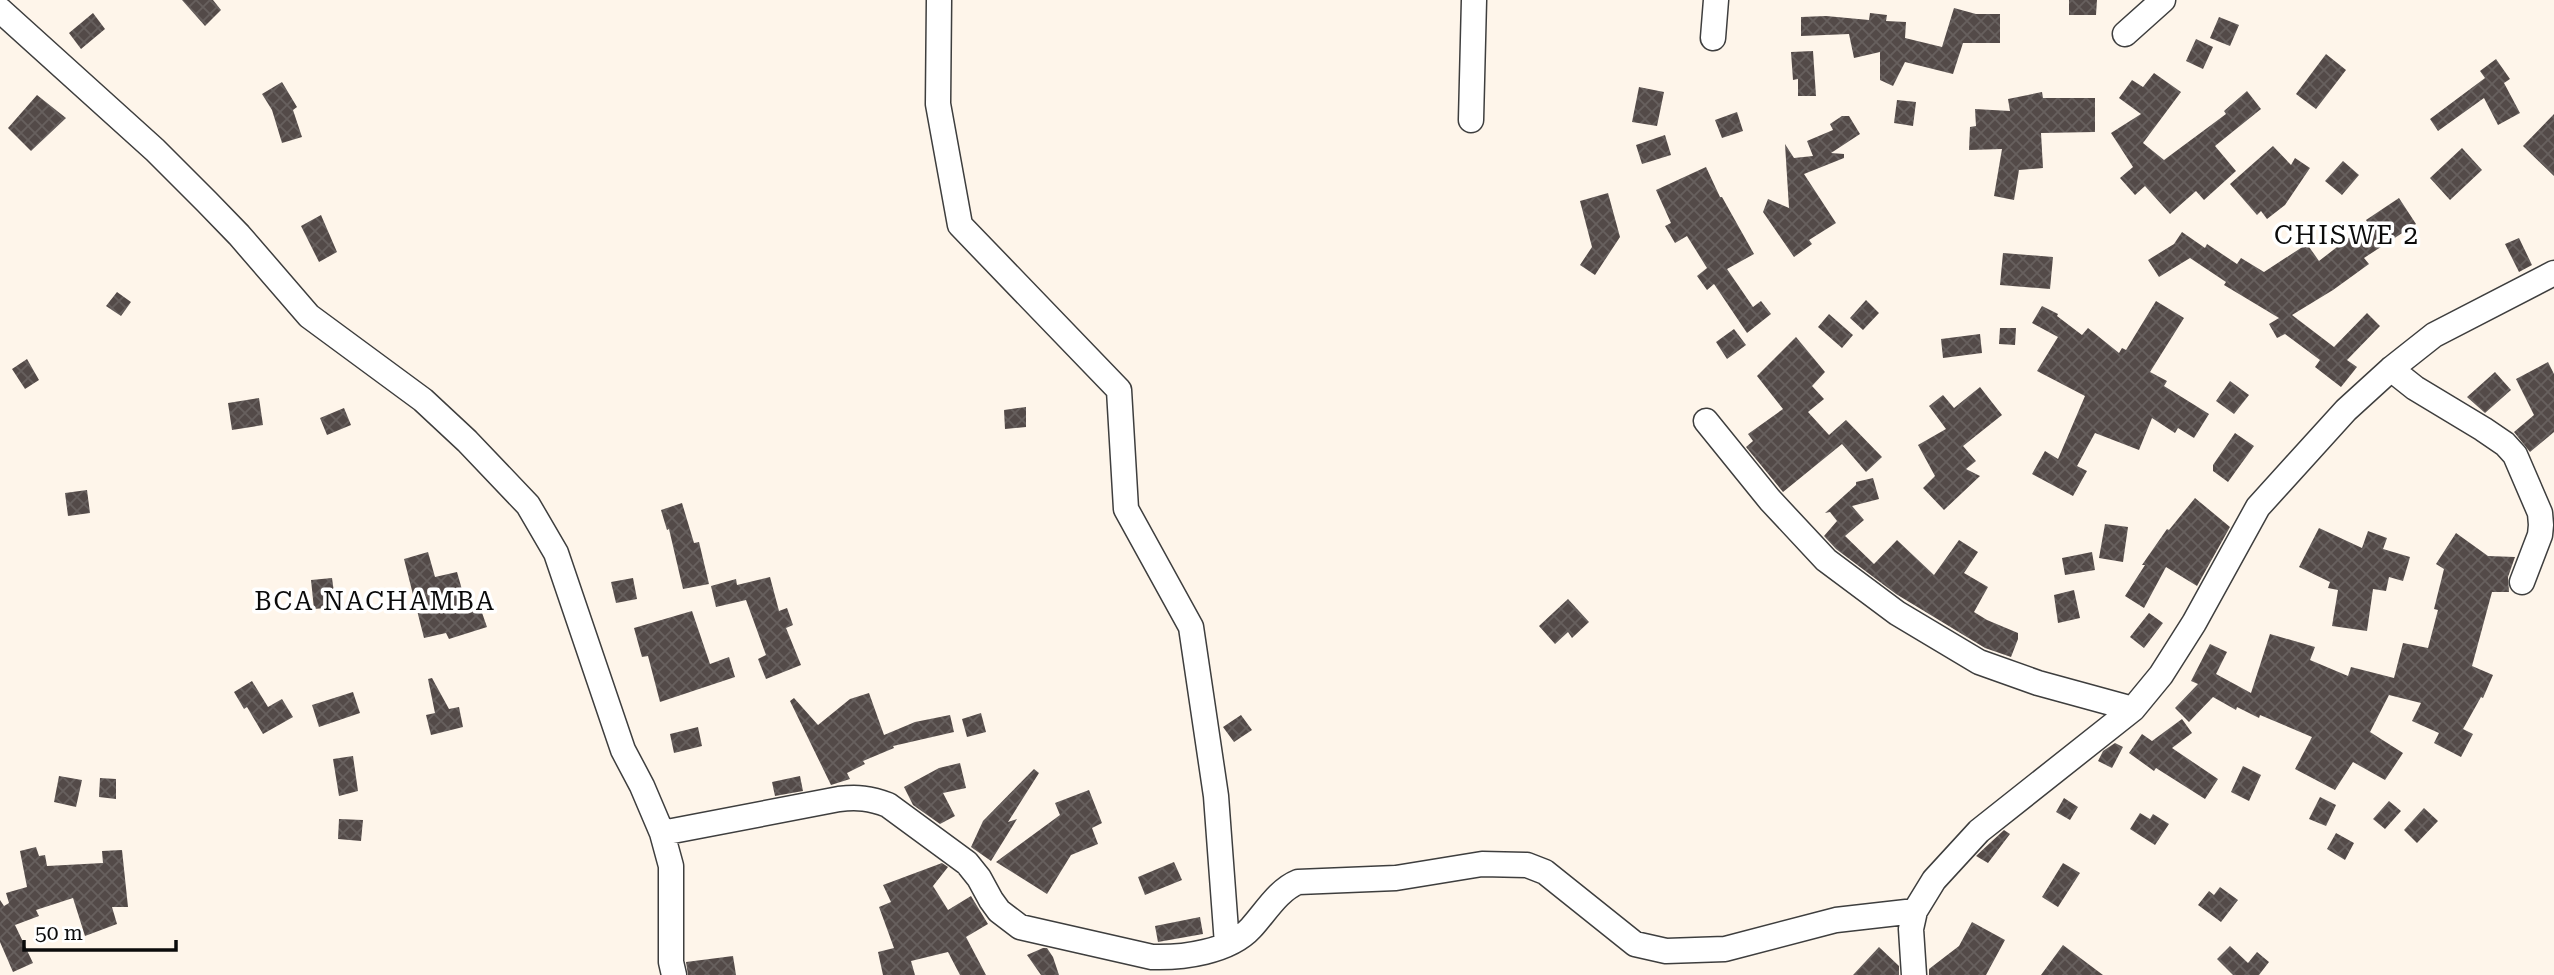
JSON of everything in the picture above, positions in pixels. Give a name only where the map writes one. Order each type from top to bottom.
[{"type":"street","points":[[939,0],[938,104],[960,225],[1119,390],[1126,509],[1191,627],[1216,796],[1227,944]]},
{"type":"street","points":[[1471,120],[1474,0]]},
{"type":"street","points":[[1713,38],[1716,0]]},
{"type":"street","points":[[2125,34],[2164,0]]},
{"type":"street","points":[[0,10],[199,193],[309,316],[423,400],[494,467],[528,505],[556,553],[623,750],[663,833],[671,866],[671,962],[674,975]]},
{"type":"street","points":[[1914,975],[1911,929],[1915,911],[1934,880],[1979,831],[2133,709],[2161,676],[2188,634],[2258,508],[2346,410],[2391,369],[2449,326],[2554,273]]},
{"type":"street","points":[[2391,369],[2415,388],[2494,436],[2515,455],[2540,513],[2540,535],[2522,582]]},
{"type":"street","points":[[1706,421],[1770,500],[1826,560],[1897,613],[1979,662],[2038,683],[2133,709]]},
{"type":"street","points":[[663,833],[839,799],[873,799],[888,805],[967,863],[999,911],[1020,927],[1152,957],[1169,958],[1237,941],[1285,889],[1298,881],[1396,878],[1482,864],[1515,863],[1545,872],[1635,944],[1667,951],[1725,949],[1836,920],[1915,911]]},
{"type":"building","points":[[182,0],[213,0],[221,10],[205,26]]},
{"type":"building","points":[[2069,0],[2097,0],[2096,15],[2069,15]]},
{"type":"building","points":[[1954,8],[1976,14],[2000,14],[2000,43],[1963,43],[1953,74],[1905,62],[1893,86],[1880,80],[1880,52],[1854,58],[1849,34],[1801,36],[1801,17],[1826,16],[1869,20],[1870,13],[1887,15],[1886,21],[1906,22],[1905,38],[1942,47]]},
{"type":"building","points":[[93,13],[105,29],[81,49],[69,33]]},
{"type":"building","points":[[2219,17],[2239,25],[2230,46],[2210,38]]},
{"type":"building","points":[[2196,39],[2213,47],[2203,69],[2186,61]]},
{"type":"building","points":[[1813,51],[1816,96],[1798,96],[1798,79],[1793,80],[1791,52]]},
{"type":"building","points":[[2326,54],[2346,70],[2316,109],[2296,94]]},
{"type":"building","points":[[2496,59],[2510,79],[2504,83],[2520,113],[2498,125],[2484,98],[2438,131],[2430,119],[2485,78],[2480,71]]},
{"type":"building","points":[[2154,73],[2181,92],[2143,143],[2164,160],[2226,114],[2224,111],[2247,91],[2261,109],[2215,146],[2236,171],[2204,200],[2196,191],[2170,214],[2145,186],[2135,195],[2120,178],[2133,167],[2111,133],[2141,114],[2119,98],[2132,80],[2143,87]]},
{"type":"building","points":[[282,82],[297,107],[293,110],[302,137],[282,143],[272,110],[262,94]]},
{"type":"building","points":[[1639,87],[1664,92],[1657,126],[1632,122]]},
{"type":"building","points":[[2042,92],[2043,98],[2095,98],[2095,132],[2041,133],[2043,168],[2019,170],[2014,200],[1994,196],[2002,149],[1969,150],[1970,127],[1976,126],[1975,109],[2010,111],[2008,99]]},
{"type":"building","points":[[37,95],[66,118],[31,151],[8,128]]},
{"type":"building","points":[[1897,100],[1916,102],[1913,126],[1894,123]]},
{"type":"building","points":[[1737,112],[1743,131],[1722,138],[1715,120]]},
{"type":"building","points":[[2554,114],[2554,176],[2523,146]]},
{"type":"building","points":[[1842,116],[1849,116],[1860,134],[1831,153],[1844,154],[1844,158],[1804,174],[1836,223],[1809,240],[1812,244],[1794,257],[1763,212],[1768,199],[1789,208],[1785,144],[1794,158],[1813,156],[1807,141],[1833,130],[1830,124]]},
{"type":"building","points":[[1665,135],[1671,155],[1642,164],[1636,145]]},
{"type":"building","points":[[2273,146],[2291,165],[2295,158],[2310,168],[2285,205],[2267,219],[2261,211],[2257,215],[2230,184]]},
{"type":"building","points":[[2462,148],[2482,170],[2450,200],[2430,178]]},
{"type":"building","points":[[2343,161],[2359,175],[2342,195],[2325,181]]},
{"type":"building","points":[[1706,167],[1720,197],[1754,254],[1727,269],[1753,307],[1761,301],[1771,314],[1747,333],[1714,284],[1707,290],[1697,276],[1707,268],[1687,236],[1675,243],[1665,226],[1671,223],[1656,190]]},
{"type":"building","points":[[1608,193],[1620,237],[1595,275],[1580,265],[1592,247],[1580,201]]},
{"type":"building","points":[[2399,198],[2416,224],[2364,258],[2369,264],[2292,315],[2334,347],[2367,313],[2380,326],[2347,360],[2357,367],[2341,387],[2315,367],[2320,360],[2285,334],[2277,338],[2269,324],[2279,318],[2224,285],[2226,282],[2190,258],[2159,277],[2148,260],[2174,244],[2182,232],[2205,248],[2207,244],[2237,264],[2241,258],[2264,272],[2307,244],[2319,261],[2368,223],[2366,220]]},
{"type":"building","points":[[321,215],[337,252],[319,262],[301,226]]},
{"type":"building","points":[[2519,238],[2532,265],[2519,272],[2505,244]]},
{"type":"building","points":[[2003,253],[2053,257],[2050,289],[2000,285]]},
{"type":"building","points":[[117,292],[131,302],[121,316],[106,306]]},
{"type":"building","points":[[1866,300],[1879,313],[1863,330],[1850,318]]},
{"type":"building","points":[[2156,301],[2184,318],[2150,372],[2167,381],[2164,386],[2209,414],[2194,438],[2178,428],[2175,433],[2152,418],[2139,450],[2095,433],[2077,466],[2087,471],[2073,496],[2032,474],[2045,451],[2058,459],[2085,396],[2037,371],[2058,337],[2032,323],[2042,306],[2058,314],[2057,316],[2082,335],[2088,328],[2119,353],[2122,348],[2126,350]]},
{"type":"building","points":[[1829,314],[1853,335],[1842,348],[1818,327]]},
{"type":"building","points":[[2000,328],[2016,328],[2015,345],[1999,344]]},
{"type":"building","points":[[1734,329],[1746,345],[1727,359],[1716,342]]},
{"type":"building","points":[[1980,334],[1982,353],[1943,358],[1941,339]]},
{"type":"building","points":[[1796,337],[1825,372],[1812,386],[1824,399],[1808,412],[1829,435],[1846,420],[1882,457],[1866,472],[1842,444],[1783,492],[1746,447],[1753,441],[1748,434],[1783,409],[1757,376]]},
{"type":"building","points":[[27,359],[39,380],[25,389],[12,369]]},
{"type":"building","points":[[2548,362],[2554,374],[2554,432],[2530,452],[2514,432],[2534,415],[2516,379]]},
{"type":"building","points":[[2495,372],[2511,390],[2485,413],[2467,397]]},
{"type":"building","points":[[2230,381],[2249,395],[2234,414],[2216,401]]},
{"type":"building","points":[[1980,387],[2002,415],[1963,446],[1976,461],[1966,469],[1980,476],[1944,510],[1923,488],[1935,476],[1918,445],[1946,429],[1929,406],[1943,395],[1954,408]]},
{"type":"building","points":[[259,398],[263,425],[232,430],[228,403]]},
{"type":"building","points":[[1026,407],[1026,427],[1005,429],[1004,410]]},
{"type":"building","points":[[344,408],[351,425],[327,435],[320,418]]},
{"type":"building","points":[[2235,433],[2254,446],[2228,482],[2213,471],[2213,465]]},
{"type":"building","points":[[1873,478],[1879,499],[1852,506],[1864,520],[1845,536],[1874,564],[1897,540],[1934,575],[1959,540],[1978,552],[1964,573],[1988,587],[1974,612],[2018,633],[2011,657],[1985,648],[1896,594],[1836,549],[1824,536],[1837,521],[1830,512],[1825,513],[1856,485],[1856,482]]},
{"type":"building","points":[[87,490],[90,513],[68,516],[65,493]]},
{"type":"building","points":[[2195,498],[2230,527],[2197,586],[2166,567],[2144,608],[2125,596],[2167,529],[2169,530]]},
{"type":"building","points":[[682,503],[694,543],[699,542],[709,584],[683,589],[669,529],[667,530],[661,510]]},
{"type":"building","points":[[2105,524],[2128,527],[2123,562],[2099,558]]},
{"type":"building","points":[[2319,528],[2362,548],[2368,531],[2387,538],[2383,549],[2410,557],[2403,581],[2389,577],[2386,591],[2373,589],[2367,631],[2332,626],[2338,590],[2328,588],[2330,582],[2299,567]]},
{"type":"building","points":[[2456,533],[2488,556],[2515,557],[2508,577],[2509,592],[2492,592],[2472,666],[2493,675],[2483,698],[2481,697],[2463,729],[2473,734],[2461,757],[2434,743],[2439,733],[2412,721],[2421,703],[2389,695],[2370,732],[2403,753],[2385,780],[2353,762],[2335,790],[2295,769],[2312,737],[2260,715],[2259,718],[2237,707],[2236,710],[2213,697],[2189,722],[2175,708],[2198,684],[2191,681],[2210,644],[2227,652],[2216,674],[2251,693],[2270,634],[2315,647],[2310,660],[2348,676],[2351,667],[2394,678],[2403,643],[2428,648],[2438,610],[2434,609],[2444,569],[2436,564]]},
{"type":"building","points":[[428,552],[435,577],[457,572],[468,611],[480,607],[487,627],[449,639],[446,633],[424,638],[404,559]]},
{"type":"building","points":[[2092,552],[2095,570],[2065,575],[2062,558]]},
{"type":"building","points":[[770,577],[779,611],[787,608],[793,625],[786,628],[801,665],[766,679],[758,659],[766,655],[746,600],[716,607],[711,586],[736,579],[737,585]]},
{"type":"building","points":[[332,578],[336,607],[314,609],[311,580]]},
{"type":"building","points":[[633,578],[637,599],[616,603],[611,582]]},
{"type":"building","points":[[2074,590],[2080,618],[2058,623],[2054,595]]},
{"type":"building","points":[[1568,599],[1589,622],[1572,638],[1568,632],[1555,644],[1539,626]]},
{"type":"building","points":[[692,611],[710,664],[729,657],[735,677],[660,702],[648,656],[642,657],[634,628]]},
{"type":"building","points":[[2149,613],[2163,623],[2144,648],[2130,637]]},
{"type":"building","points":[[432,678],[449,709],[459,707],[463,727],[431,735],[426,715],[435,713],[428,679]]},
{"type":"building","points":[[252,681],[268,707],[282,699],[293,717],[263,734],[247,707],[244,709],[234,692]]},
{"type":"building","points":[[353,692],[360,713],[319,727],[312,705]]},
{"type":"building","points":[[869,693],[884,735],[915,722],[950,715],[954,732],[893,746],[894,748],[863,761],[865,764],[847,773],[850,779],[831,785],[790,701],[794,698],[818,725],[850,699]]},
{"type":"building","points":[[981,713],[986,732],[967,737],[962,719]]},
{"type":"building","points":[[1241,715],[1252,730],[1234,742],[1223,727]]},
{"type":"building","points":[[2182,719],[2192,733],[2172,748],[2218,779],[2205,799],[2156,768],[2154,771],[2129,753],[2142,734],[2152,741]]},
{"type":"building","points":[[698,727],[702,746],[674,753],[670,734]]},
{"type":"building","points":[[2115,743],[2123,747],[2112,768],[2098,761],[2103,751]]},
{"type":"building","points":[[353,756],[358,791],[339,796],[333,759]]},
{"type":"building","points":[[960,763],[966,788],[943,793],[955,816],[940,824],[913,805],[904,787],[939,768]]},
{"type":"building","points":[[2243,766],[2261,775],[2249,801],[2231,792]]},
{"type":"building","points":[[1034,769],[1039,773],[1008,822],[1017,819],[991,861],[971,847],[983,821]]},
{"type":"building","points":[[59,776],[82,780],[76,807],[54,802]]},
{"type":"building","points":[[800,776],[803,791],[775,796],[772,782]]},
{"type":"building","points":[[100,778],[116,779],[116,799],[99,797]]},
{"type":"building","points":[[1089,790],[1102,823],[1092,828],[1098,844],[1071,855],[1047,894],[996,862],[1060,815],[1055,803]]},
{"type":"building","points":[[2320,797],[2336,805],[2326,826],[2309,819]]},
{"type":"building","points":[[2064,798],[2078,807],[2070,820],[2056,812]]},
{"type":"building","points":[[2389,801],[2401,811],[2385,829],[2373,819]]},
{"type":"building","points":[[2424,808],[2438,821],[2417,843],[2404,830]]},
{"type":"building","points":[[2140,813],[2150,819],[2153,814],[2169,824],[2155,845],[2130,829]]},
{"type":"building","points":[[339,819],[363,820],[361,841],[338,839]]},
{"type":"building","points":[[2004,830],[2010,834],[1988,863],[1976,856]]},
{"type":"building","points":[[2336,833],[2354,843],[2345,860],[2327,849]]},
{"type":"building","points":[[36,847],[39,856],[45,855],[47,866],[103,863],[102,851],[122,850],[128,907],[112,907],[117,924],[85,936],[73,898],[36,910],[39,916],[15,925],[33,963],[13,972],[0,942],[0,900],[4,906],[9,903],[6,893],[27,887],[20,851]]},
{"type":"building","points":[[1174,862],[1182,880],[1145,895],[1138,877]]},
{"type":"building","points":[[942,863],[948,867],[933,886],[948,910],[971,896],[988,924],[966,937],[986,975],[960,975],[948,952],[911,961],[915,975],[883,975],[878,952],[894,948],[879,907],[891,902],[883,885]]},
{"type":"building","points":[[2063,863],[2080,873],[2058,907],[2042,897]]},
{"type":"building","points":[[2220,887],[2238,900],[2221,922],[2198,905],[2209,891],[2214,895]]},
{"type":"building","points":[[1200,917],[1203,934],[1158,942],[1155,926]]},
{"type":"building","points":[[1972,922],[2005,940],[1986,975],[1929,975],[1929,969],[1959,946]]},
{"type":"building","points":[[2063,945],[2103,975],[2041,975]]},
{"type":"building","points":[[2230,946],[2248,963],[2257,952],[2269,962],[2259,975],[2233,975],[2217,959]]},
{"type":"building","points":[[1879,947],[1899,966],[1899,975],[1853,975]]},
{"type":"building","points":[[1047,948],[1053,957],[1059,975],[1041,975],[1027,955]]},
{"type":"building","points":[[733,956],[736,975],[688,975],[686,962]]},
{"type":"district","name":"CHISWE 2","points":[[2347,235]]},
{"type":"district","name":"BCA NACHAMBA","points":[[375,601]]}]
